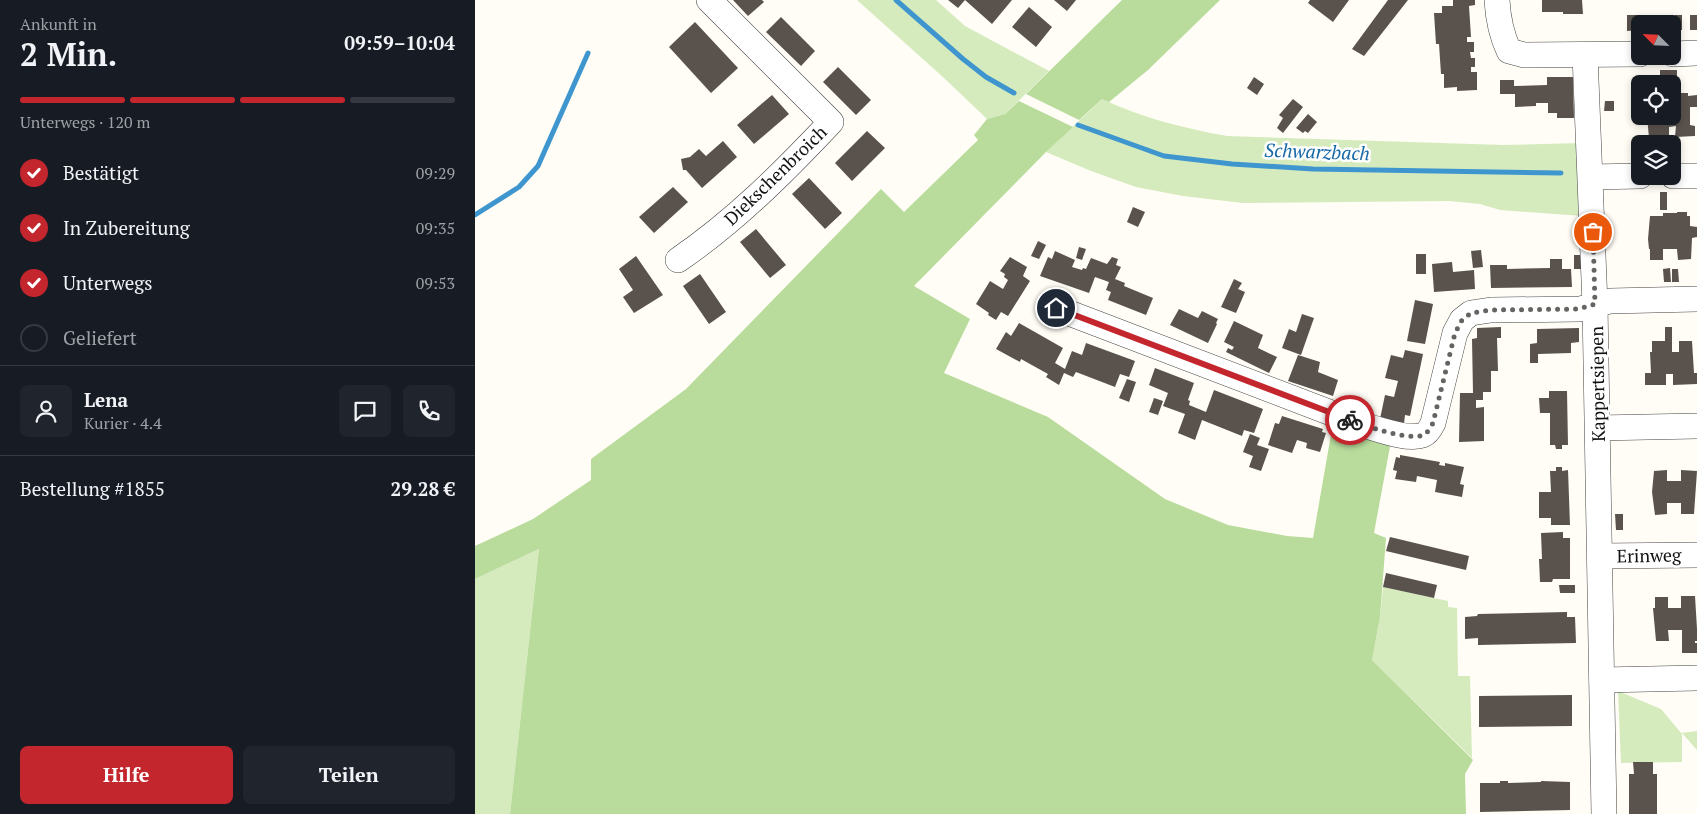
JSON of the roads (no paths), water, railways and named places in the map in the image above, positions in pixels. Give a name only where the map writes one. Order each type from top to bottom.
[{"type":"street","name":"Diekschenbroich","points":[[678,260],[698,247],[755,198],[831,122],[709,0]]},
{"type":"street","points":[[1497,0],[1502,37],[1509,51],[1524,55],[1631,54]]},
{"type":"street","points":[[1681,54],[1697,53]]},
{"type":"street","name":"Kappertsiepen","points":[[1585,55],[1595,304],[1601,556],[1604,814]]},
{"type":"street","points":[[1591,177],[1631,176]]},
{"type":"street","points":[[1681,176],[1697,176]]},
{"type":"street","points":[[1056,308],[1360,424],[1400,435],[1417,436],[1424,435],[1433,423],[1455,333],[1462,320],[1471,313],[1491,310],[1579,309],[1610,301],[1697,299]]},
{"type":"street","points":[[1598,428],[1697,426]]},
{"type":"street","name":"Erinweg","points":[[1601,556],[1697,555]]},
{"type":"street","points":[[1602,680],[1697,678]]},
{"type":"waterway","name":"Schwarzbach","points":[[896,0],[963,59],[986,77],[1014,93]]},
{"type":"waterway","points":[[475,215],[519,187],[538,166],[588,53]]},
{"type":"waterway","name":"Schwarzbach","points":[[1078,125],[1164,156],[1232,164],[1313,169],[1561,173]]}]
